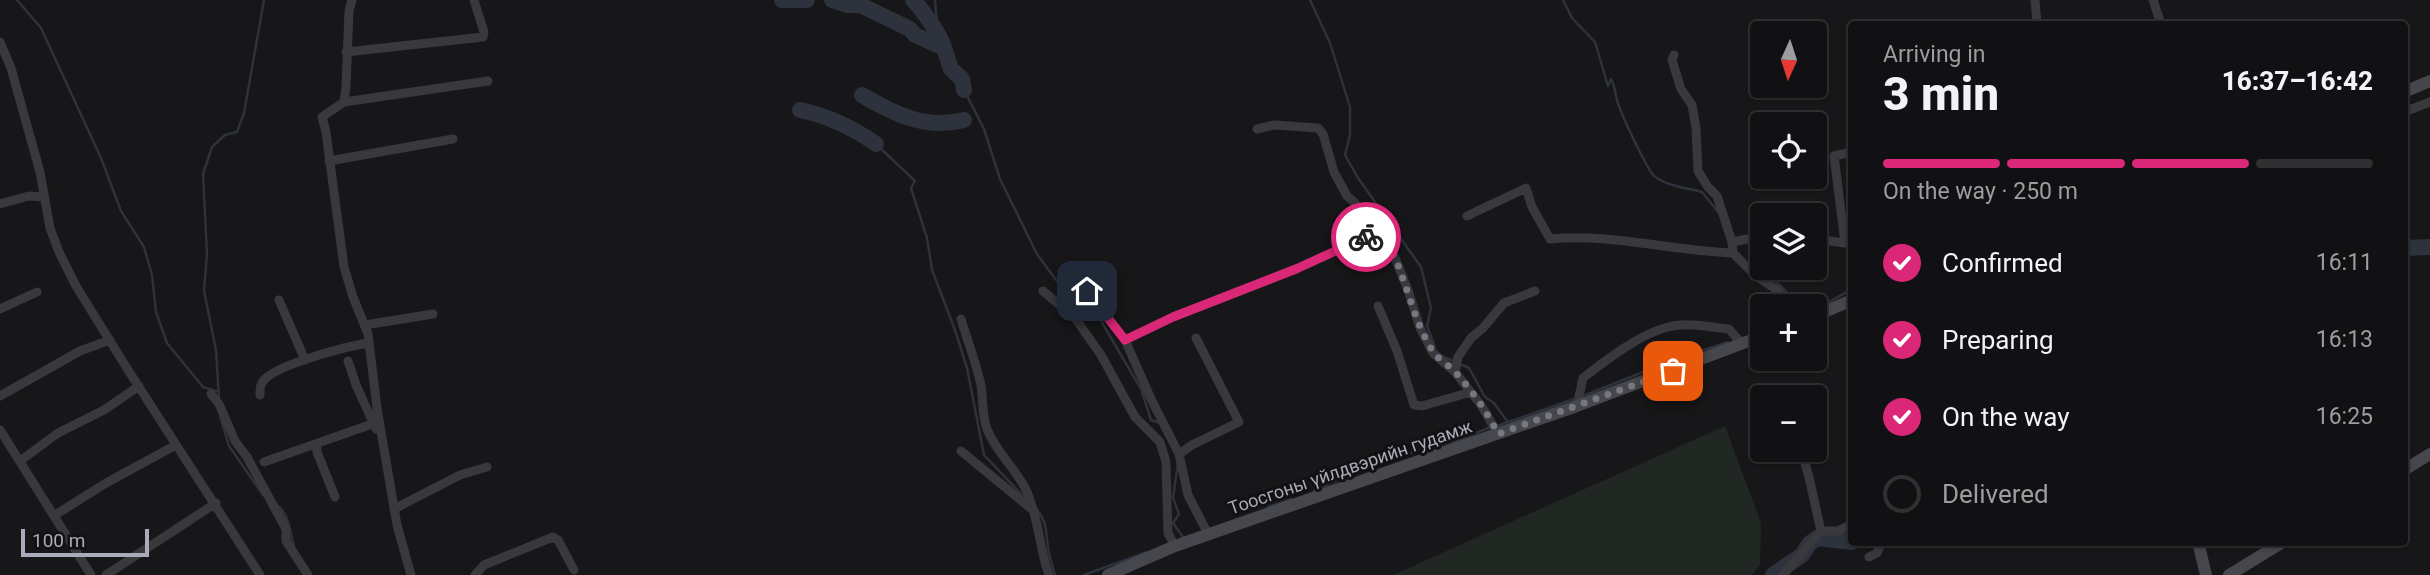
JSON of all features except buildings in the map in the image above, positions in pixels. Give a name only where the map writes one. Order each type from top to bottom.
[{"type":"main road","points":[[2408,91],[2430,82]]},
{"type":"main road","points":[[1827,311],[1848,302]]},
{"type":"main road","name":"Тоосгоны үйлдвэрийн гудамж","points":[[1108,575],[1175,546],[1577,406],[1750,341]]},
{"type":"main road","points":[[2408,468],[2430,454]]},
{"type":"main road","points":[[2199,546],[2206,575]]},
{"type":"main road","points":[[2229,575],[2276,546]]},
{"type":"street","points":[[344,102],[352,0]]},
{"type":"street","points":[[346,52],[483,37],[484,32],[474,0]]},
{"type":"street","points":[[2035,0],[2037,21]]},
{"type":"street","points":[[2153,0],[2160,21]]},
{"type":"street","points":[[0,42],[11,68],[40,172],[55,243],[76,286],[260,575]]},
{"type":"street","points":[[1674,55],[1672,60],[1681,89],[1692,105],[1698,171],[1707,187],[1717,196],[1733,253],[1755,275],[1780,294]]},
{"type":"street","points":[[411,575],[394,509],[369,343],[344,267],[322,117],[344,102],[488,81]]},
{"type":"street","points":[[2408,110],[2430,102]]},
{"type":"street","points":[[1257,129],[1274,125],[1318,128],[1323,134],[1334,172],[1355,203],[1371,235]]},
{"type":"street","points":[[328,161],[453,139]]},
{"type":"street","points":[[1827,240],[1848,243],[1834,156],[1848,153]]},
{"type":"street","points":[[1467,216],[1526,188],[1542,228],[1550,239],[1567,237],[1615,240],[1699,252],[1733,253]]},
{"type":"street","points":[[0,204],[29,196],[44,197]]},
{"type":"street","points":[[1125,340],[1173,317],[1296,269],[1371,235],[1381,236],[1386,240],[1408,289],[1420,328],[1433,353],[1455,372],[1498,434]]},
{"type":"street","points":[[1732,242],[1750,238]]},
{"type":"street","points":[[1043,291],[1075,318],[1101,355],[1135,417],[1160,442],[1166,462],[1168,533],[1175,546]]},
{"type":"street","points":[[1087,291],[1125,340],[1138,364],[1152,401],[1179,454],[1188,495],[1208,534]]},
{"type":"street","points":[[1455,372],[1458,357],[1471,338],[1504,303],[1535,291]]},
{"type":"street","points":[[0,309],[37,292]]},
{"type":"street","points":[[279,300],[305,360]]},
{"type":"street","points":[[1378,306],[1414,405],[1422,407],[1471,392]]},
{"type":"street","points":[[365,325],[433,314]]},
{"type":"street","points":[[961,319],[980,381],[986,426],[998,451],[1020,478],[1034,511],[1049,575]]},
{"type":"street","points":[[1577,406],[1583,378],[1614,353],[1668,327],[1685,325],[1729,329],[1742,344]]},
{"type":"street","points":[[1179,454],[1239,422],[1196,338]]},
{"type":"street","points":[[0,396],[80,351],[110,340]]},
{"type":"street","points":[[260,395],[261,384],[269,376],[305,360],[369,343]]},
{"type":"street","points":[[348,361],[386,453]]},
{"type":"street","points":[[20,461],[58,433],[104,410],[139,386]]},
{"type":"street","points":[[211,394],[219,404],[235,441],[247,457],[286,529],[286,541],[309,575]]},
{"type":"street","points":[[264,462],[375,423]]},
{"type":"street","points":[[0,430],[91,575]]},
{"type":"street","points":[[317,444],[317,452],[335,497]]},
{"type":"street","points":[[55,515],[106,482],[176,445]]},
{"type":"street","points":[[961,451],[1034,511]]},
{"type":"street","points":[[1805,462],[1821,531]]},
{"type":"street","points":[[394,509],[460,475],[487,467]]},
{"type":"street","points":[[106,575],[215,503]]},
{"type":"street","points":[[1783,575],[1821,531],[1838,531],[1848,526]]},
{"type":"street","points":[[475,575],[484,565],[553,537],[558,540],[574,570]]},
{"type":"street","points":[[1869,557],[1877,553],[1880,546]]},
{"type":"shaded area","points":[[1725,426],[1761,523],[1760,565],[1752,575],[1393,575]]},
{"type":"waterway","points":[[17,0],[41,28],[101,158],[121,211],[144,247],[152,275],[156,312],[167,343],[203,387],[219,392]]},
{"type":"waterway","points":[[219,399],[216,350],[204,291],[207,254],[203,174],[212,147],[225,135],[237,132],[244,113],[264,0]]},
{"type":"waterway","points":[[782,0],[807,0]]},
{"type":"waterway","points":[[832,0],[847,5],[860,5]]},
{"type":"waterway","points":[[850,0],[944,48],[951,69],[962,79],[964,90]]},
{"type":"waterway","points":[[913,0],[926,16],[944,48]]},
{"type":"waterway","points":[[935,0],[938,36]]},
{"type":"waterway","points":[[1310,0],[1330,43],[1350,107],[1350,135],[1345,155],[1358,178],[1421,267],[1431,308],[1427,326],[1435,347]]},
{"type":"waterway","points":[[1563,0],[1572,18],[1595,42],[1608,86],[1611,79],[1621,112],[1654,176],[1665,182],[1702,192],[1718,212]]},
{"type":"waterway","points":[[964,90],[984,129],[1000,179],[1037,254],[1056,280],[1088,302],[1141,389],[1151,420],[1160,423]]},
{"type":"waterway","points":[[862,95],[898,114],[923,121],[950,123],[964,120]]},
{"type":"waterway","points":[[800,110],[840,123],[876,144]]},
{"type":"waterway","points":[[876,144],[915,181],[911,188],[927,238],[932,270],[967,368],[984,455],[1025,498]]},
{"type":"waterway","points":[[2408,248],[2430,247]]},
{"type":"waterway","points":[[1775,280],[1788,294]]},
{"type":"waterway","points":[[1827,303],[1848,291]]},
{"type":"waterway","points":[[1583,396],[1728,342]]},
{"type":"waterway","points":[[1440,355],[1469,368],[1485,397],[1494,403],[1507,421]]},
{"type":"waterway","points":[[1497,426],[1577,398]]},
{"type":"waterway","points":[[220,416],[229,446],[263,495]]},
{"type":"waterway","points":[[1314,491],[1340,479],[1357,467],[1456,441],[1491,427]]},
{"type":"waterway","points":[[1178,463],[1173,498],[1179,514],[1173,523],[1183,537]]},
{"type":"waterway","points":[[1268,507],[1291,499]]},
{"type":"waterway","points":[[277,505],[287,518],[294,546]]},
{"type":"waterway","points":[[1037,510],[1044,523],[1055,575]]},
{"type":"waterway","points":[[1773,575],[1802,555],[1817,538],[1848,542]]},
{"type":"waterway","points":[[1084,575],[1147,552]]},
{"type":"way so far","points":[[1366,237],[1381,236],[1386,240],[1408,289],[1420,328],[1433,353],[1455,372],[1481,405],[1498,434],[1673,371]]},
{"type":"route","points":[[1087,291],[1125,340],[1173,317],[1296,269],[1366,237]]}]
